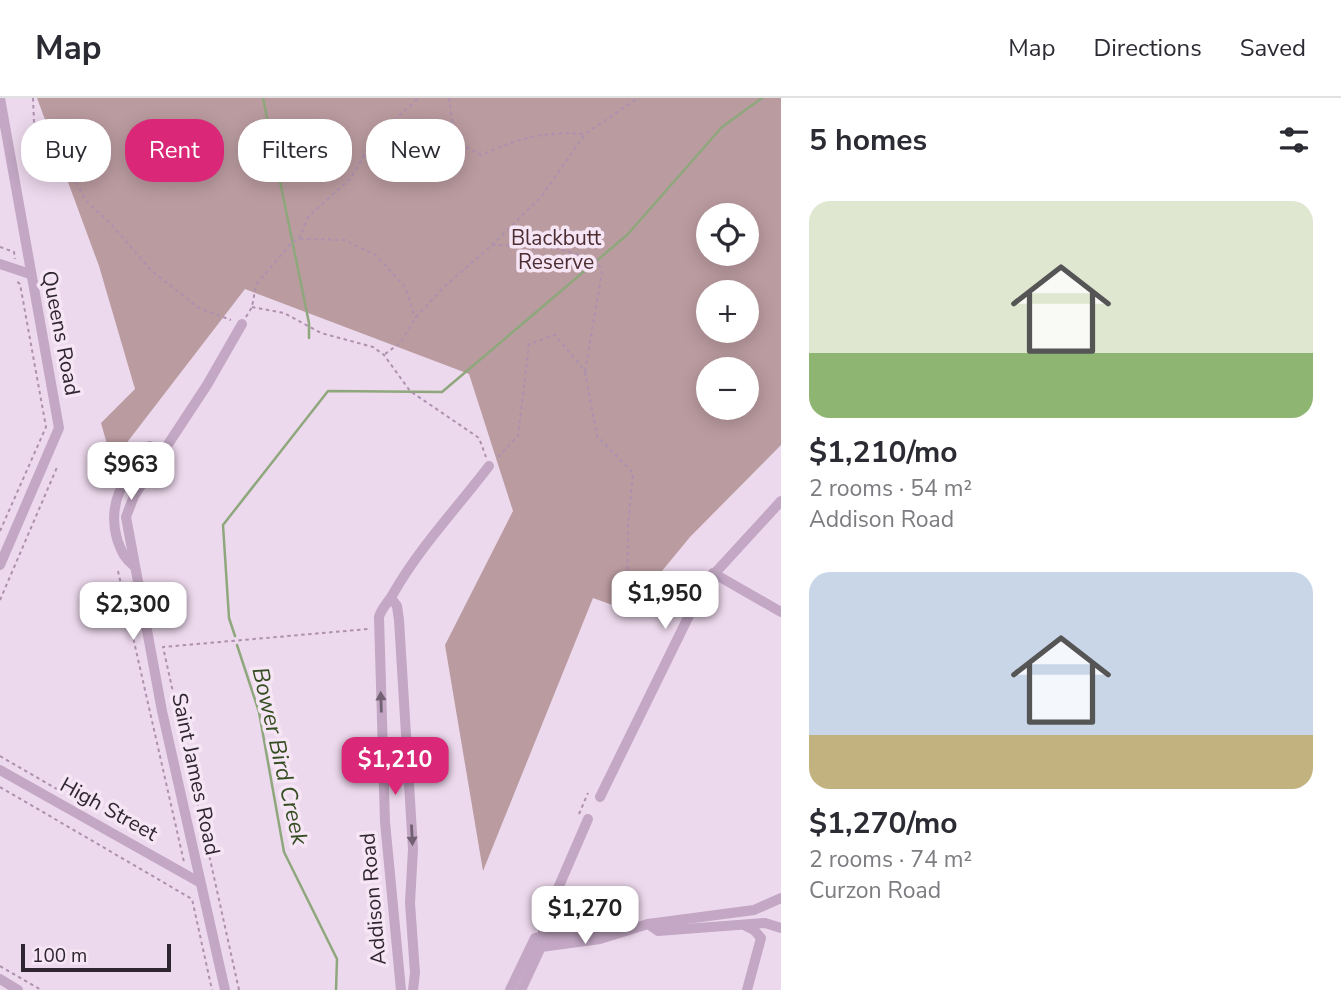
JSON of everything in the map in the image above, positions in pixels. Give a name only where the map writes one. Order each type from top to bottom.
[{"type":"street","name":"Queens Road","points":[[0,98],[59,428],[0,565]]},
{"type":"street","points":[[0,264],[30,274]]},
{"type":"street","name":"Saint James Road","points":[[225,990],[162,711],[126,517],[128,507],[207,385],[242,324]]},
{"type":"street","name":"Saint James Road","points":[[134,565],[122,554],[113,520],[113,508],[123,486],[150,446]]},
{"type":"street","name":"Addison Road","points":[[401,990],[385,822],[379,617],[383,605],[391,598],[412,565],[489,466]]},
{"type":"street","points":[[600,797],[704,585],[781,501]]},
{"type":"street","points":[[713,573],[781,612]]},
{"type":"street","name":"Addison Road","points":[[391,598],[397,606],[400,620],[413,849],[410,903],[415,973],[413,990]]},
{"type":"street","name":"High Street","points":[[0,770],[199,882]]},
{"type":"street","points":[[543,936],[542,922],[588,818]]},
{"type":"street","points":[[521,990],[541,947],[600,939],[648,924],[754,910],[781,898]]},
{"type":"street","points":[[648,924],[658,931],[765,923],[781,928]]},
{"type":"street","points":[[744,925],[754,930],[761,938],[747,990]]},
{"type":"street","points":[[510,990],[535,938],[601,929],[627,929]]},
{"type":"street","points":[[0,979],[18,990]]},
{"type":"path","points":[[33,98],[34,122],[65,161],[86,201],[110,223],[152,271],[199,308],[242,324],[252,307],[257,285],[292,242],[299,239],[345,240],[377,256],[405,287],[415,318]]},
{"type":"path","points":[[299,239],[308,218],[350,179],[375,137],[419,98]]},
{"type":"path","points":[[449,98],[455,141],[481,155],[518,139],[543,135],[585,134]]},
{"type":"path","points":[[384,355],[400,342],[415,318],[444,287],[492,246],[541,197],[585,134],[638,98]]},
{"type":"path","points":[[492,246],[549,246],[597,260],[602,272],[585,370],[597,436],[633,473],[628,524],[627,599],[673,621]]},
{"type":"path","points":[[0,247],[14,252],[15,260]]},
{"type":"path","points":[[0,531],[46,427],[20,284],[15,280]]},
{"type":"path","points":[[252,307],[284,313],[321,333],[373,347],[384,355],[410,391],[479,438],[489,466],[518,436],[529,344],[555,335],[585,370]]},
{"type":"path","points":[[0,600],[58,465]]},
{"type":"path","points":[[118,571],[184,863]]},
{"type":"path","points":[[239,990],[163,647],[379,628]]},
{"type":"path","points":[[0,756],[90,808]]},
{"type":"path","points":[[0,787],[192,899]]},
{"type":"path","points":[[190,892],[212,990]]},
{"type":"path","points":[[0,966],[41,990]]},
{"type":"green space","name":"Blackbutt Reserve","points":[[37,98],[781,98],[781,445],[690,537],[629,611],[593,598],[483,871],[445,645],[513,511],[469,374],[245,289],[112,462],[101,423],[135,389],[99,266],[68,182],[111,182],[111,119],[45,119]]},
{"type":"waterway","points":[[263,98],[309,323],[309,338]]},
{"type":"waterway","name":"Bower Bird Creek","points":[[235,636],[229,618],[223,525],[328,391],[442,392],[627,235],[722,127],[762,98]]},
{"type":"waterway","name":"Bower Bird Creek","points":[[237,645],[259,712],[284,852],[337,959],[336,990]]}]
